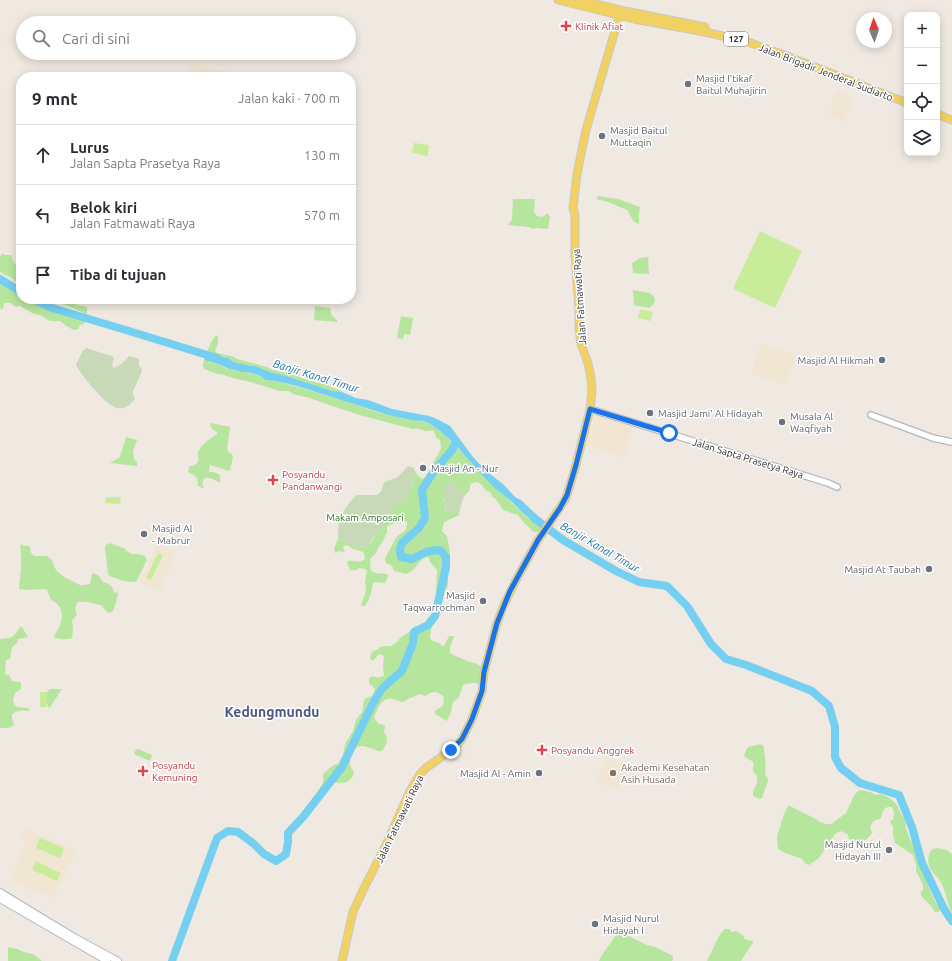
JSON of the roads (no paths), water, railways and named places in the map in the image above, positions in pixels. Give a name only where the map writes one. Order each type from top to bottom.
[{"type":"main road","name":"Jalan Brigadir Jenderal Sudiarto","points":[[558,0],[622,13],[700,26],[744,37],[784,51],[904,102]]},
{"type":"main road","name":"Jalan Brigadir Jenderal Sudiarto","points":[[580,0],[622,13]]},
{"type":"main road","name":"Jalan Fatmawati Raya","points":[[342,961],[353,912],[385,847],[414,782],[426,768],[458,744],[469,726],[482,691],[484,672],[497,623],[510,591],[538,540],[565,500],[576,465],[590,409],[592,385],[588,363],[581,344],[579,328],[575,215],[573,208],[577,174],[583,145],[596,94],[622,13]]},
{"type":"main road","name":"Jalan Brigadir Jenderal Sudiarto","points":[[863,85],[904,99]]},
{"type":"main road","points":[[940,114],[952,117]]},
{"type":"main road","points":[[940,114],[952,120]]},
{"type":"main road","points":[[0,892],[47,924]]},
{"type":"main road","points":[[0,900],[47,924],[107,961]]},
{"type":"main road","points":[[73,939],[118,961]]},
{"type":"street","name":"Jalan Sapta Prasetya Raya","points":[[590,409],[837,487]]},
{"type":"street","points":[[872,415],[930,436],[952,442]]},
{"type":"water","points":[[207,353],[228,358],[234,362],[255,366],[332,391],[342,392],[392,409],[437,419],[450,426],[473,457],[485,470],[544,521],[542,526],[529,518],[495,488],[454,443],[430,424],[423,421],[387,415],[300,387],[278,381],[265,380],[258,375],[229,369],[204,360]]},
{"type":"waterway","name":"Banjir Kanal Timur","points":[[0,279],[16,289]]},
{"type":"waterway","name":"Banjir Kanal Timur","points":[[43,304],[217,358]]},
{"type":"waterway","points":[[172,961],[217,838],[228,831],[238,832],[264,854],[276,861],[286,854],[288,833],[303,817],[342,767],[372,705],[381,690],[402,671],[413,643],[414,632],[428,625],[435,616],[446,567],[446,557],[441,551],[437,550],[426,552],[412,559],[401,557],[400,549],[402,543],[419,528],[425,518],[422,490],[434,471],[452,450],[456,442]]},
{"type":"waterway","name":"Banjir Kanal Timur","points":[[534,518],[563,540],[616,571],[639,582],[667,586],[687,606],[711,644],[726,659],[746,665],[812,691],[829,706],[835,727],[835,757],[841,768],[860,783],[899,795],[912,827],[922,863],[944,909],[952,921]]},
{"type":"place","name":"Klinik Afiat","points":[[566,26]]},
{"type":"place","name":"Masjid I'tikaf Baitul Muhajirin","points":[[688,84]]},
{"type":"place","name":"Masjid Baitul Muttaqin","points":[[602,136]]},
{"type":"place","name":"Masjid Al Hikmah","points":[[882,360]]},
{"type":"place","name":"Masjid Jami' Al Hidayah","points":[[650,413]]},
{"type":"place","name":"Musala Al Waqfiyah","points":[[782,422]]},
{"type":"place","name":"Masjid An - Nur","points":[[423,468]]},
{"type":"place","name":"Posyandu Pandanwangi","points":[[273,480]]},
{"type":"place","name":"Masjid Al - Mabrur","points":[[144,534]]},
{"type":"place","name":"Masjid At Taubah","points":[[929,569]]},
{"type":"place","name":"Masjid Taqwarrochman","points":[[483,601]]},
{"type":"place","name":"Posyandu Anggrek","points":[[542,750]]},
{"type":"place","name":"Posyandu Kemuning","points":[[143,771]]},
{"type":"place","name":"Masjid Al - Amin","points":[[539,773]]},
{"type":"place","name":"Akademi Kesehatan Asih Husada","points":[[613,773]]},
{"type":"place","name":"Masjid Nurul Hidayah III","points":[[889,850]]},
{"type":"place","name":"Masjid Nurul Hidayah I","points":[[595,924]]},
{"type":"district","name":"Kedungmundu","points":[[272,712]]},
{"type":"park label","name":"Makam Amposari","points":[[365,517]]}]
